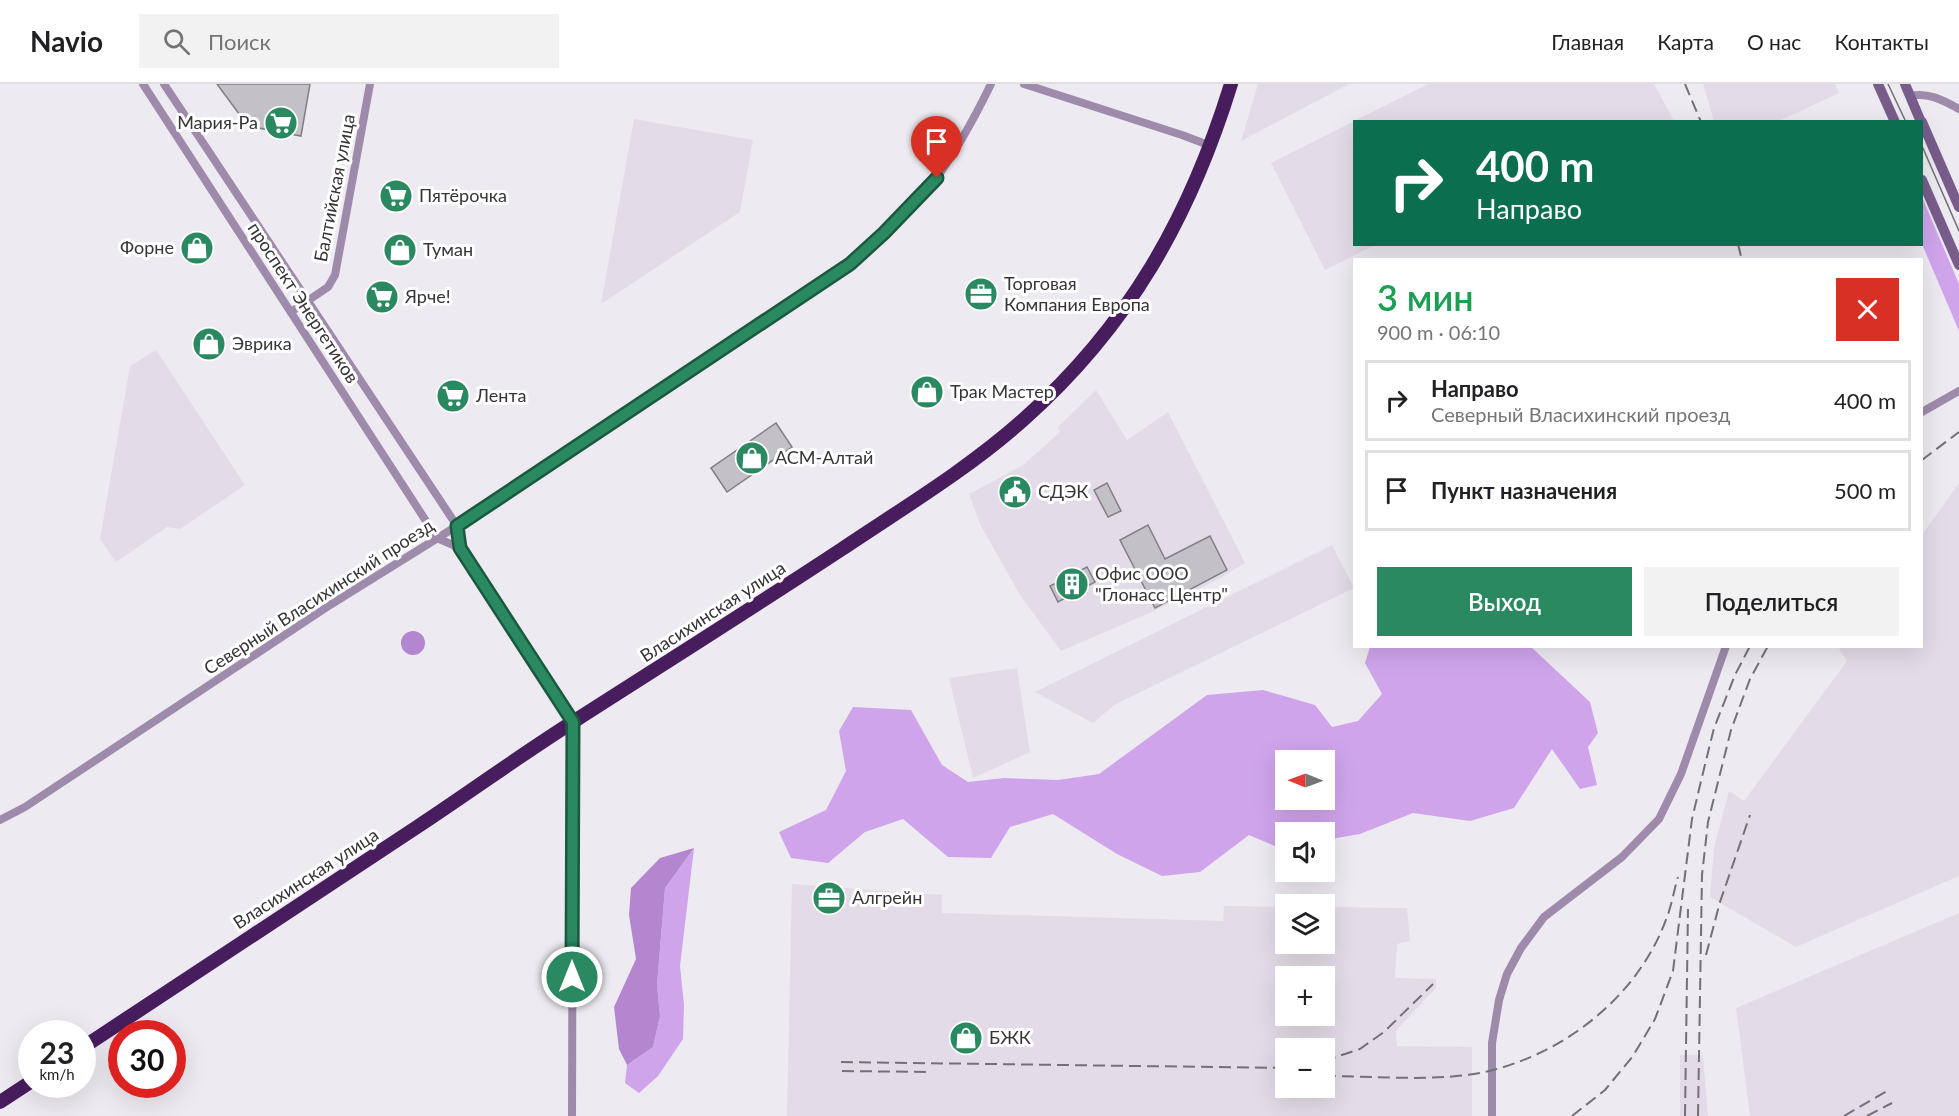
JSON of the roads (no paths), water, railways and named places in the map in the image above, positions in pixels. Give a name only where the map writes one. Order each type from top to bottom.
[{"type":"highway","name":"Власихинская улица","points":[[96,1039],[573,722],[706,638],[930,490],[978,457],[1023,420],[1084,358],[1129,302],[1153,265],[1186,205],[1211,146],[1231,84]]},
{"type":"highway","points":[[0,1102],[18,1091]]},
{"type":"main road","points":[[1878,84],[1894,120]]},
{"type":"main road","points":[[1905,84],[1921,120]]},
{"type":"main road","points":[[1923,124],[1959,207]]},
{"type":"main road","points":[[1923,182],[1959,265]]},
{"type":"street","name":"проспект Энергетиков","points":[[143,84],[437,538]]},
{"type":"street","name":"проспект Энергетиков","points":[[164,84],[457,526]]},
{"type":"street","name":"Балтийская улица","points":[[291,312],[328,287],[334,275],[370,84]]},
{"type":"street","name":"Северный Власихинский проезд","points":[[0,820],[25,807],[330,605],[457,526],[850,264],[877,240],[937,178],[992,84]]},
{"type":"street","points":[[1024,84],[1211,146]]},
{"type":"street","points":[[1910,96],[1922,93],[1943,100],[1959,109]]},
{"type":"street","points":[[1923,411],[1959,391]]},
{"type":"street","points":[[457,526],[460,548],[573,722],[572,1116]]},
{"type":"street","points":[[437,538],[460,548]]},
{"type":"street","points":[[1492,1116],[1492,1043],[1499,1000],[1507,974],[1521,948],[1544,917],[1622,856],[1659,819],[1681,774],[1725,648]]},
{"type":"tram line","points":[[1888,84],[1905,120]]},
{"type":"tram line","points":[[1923,148],[1959,231]]},
{"type":"railway","points":[[1685,84],[1700,120]]},
{"type":"railway","points":[[1738,246],[1742,258]]},
{"type":"railway","points":[[1923,459],[1959,432]]},
{"type":"railway","points":[[1572,1116],[1605,1090],[1633,1056],[1655,1019],[1673,971],[1692,819],[1714,728],[1735,675],[1749,648]]},
{"type":"railway","points":[[1698,1116],[1702,875],[1708,822],[1731,730],[1750,679],[1767,648]]},
{"type":"railway","points":[[1706,955],[1720,902],[1750,815]]},
{"type":"railway","points":[[1335,1076],[1432,1078],[1474,1074],[1521,1061],[1575,1033],[1620,994],[1639,970],[1655,945],[1667,917],[1678,877]]},
{"type":"railway","points":[[1685,1116],[1688,909]]},
{"type":"railway","points":[[1335,1057],[1360,1049],[1384,1032],[1433,984]]},
{"type":"railway","points":[[841,1062],[1275,1068]]},
{"type":"railway","points":[[842,1071],[932,1072]]},
{"type":"railway","points":[[1844,1116],[1887,1091]]},
{"type":"railway","points":[[1867,1116],[1892,1103]]},
{"type":"place","name":"Мария-Ра","points":[[281,123]]},
{"type":"place","name":"Пятёрочка","points":[[396,196]]},
{"type":"place","name":"Форне","points":[[197,248]]},
{"type":"place","name":"Туман","points":[[400,250]]},
{"type":"place","name":"Торговая Компания Европа","points":[[981,294]]},
{"type":"place","name":"Ярче!","points":[[382,297]]},
{"type":"place","name":"Эврика","points":[[209,344]]},
{"type":"place","name":"Трак Мастер","points":[[927,392]]},
{"type":"place","name":"Лента","points":[[453,396]]},
{"type":"place","name":"АСМ-Алтай","points":[[752,458]]},
{"type":"place","name":"СДЭК","points":[[1015,492]]},
{"type":"place","name":"Офис ООО \"Глонасс Центр\"","points":[[1072,584]]},
{"type":"place","name":"Алгрейн","points":[[829,898]]},
{"type":"place","name":"БЖК","points":[[966,1038]]}]
